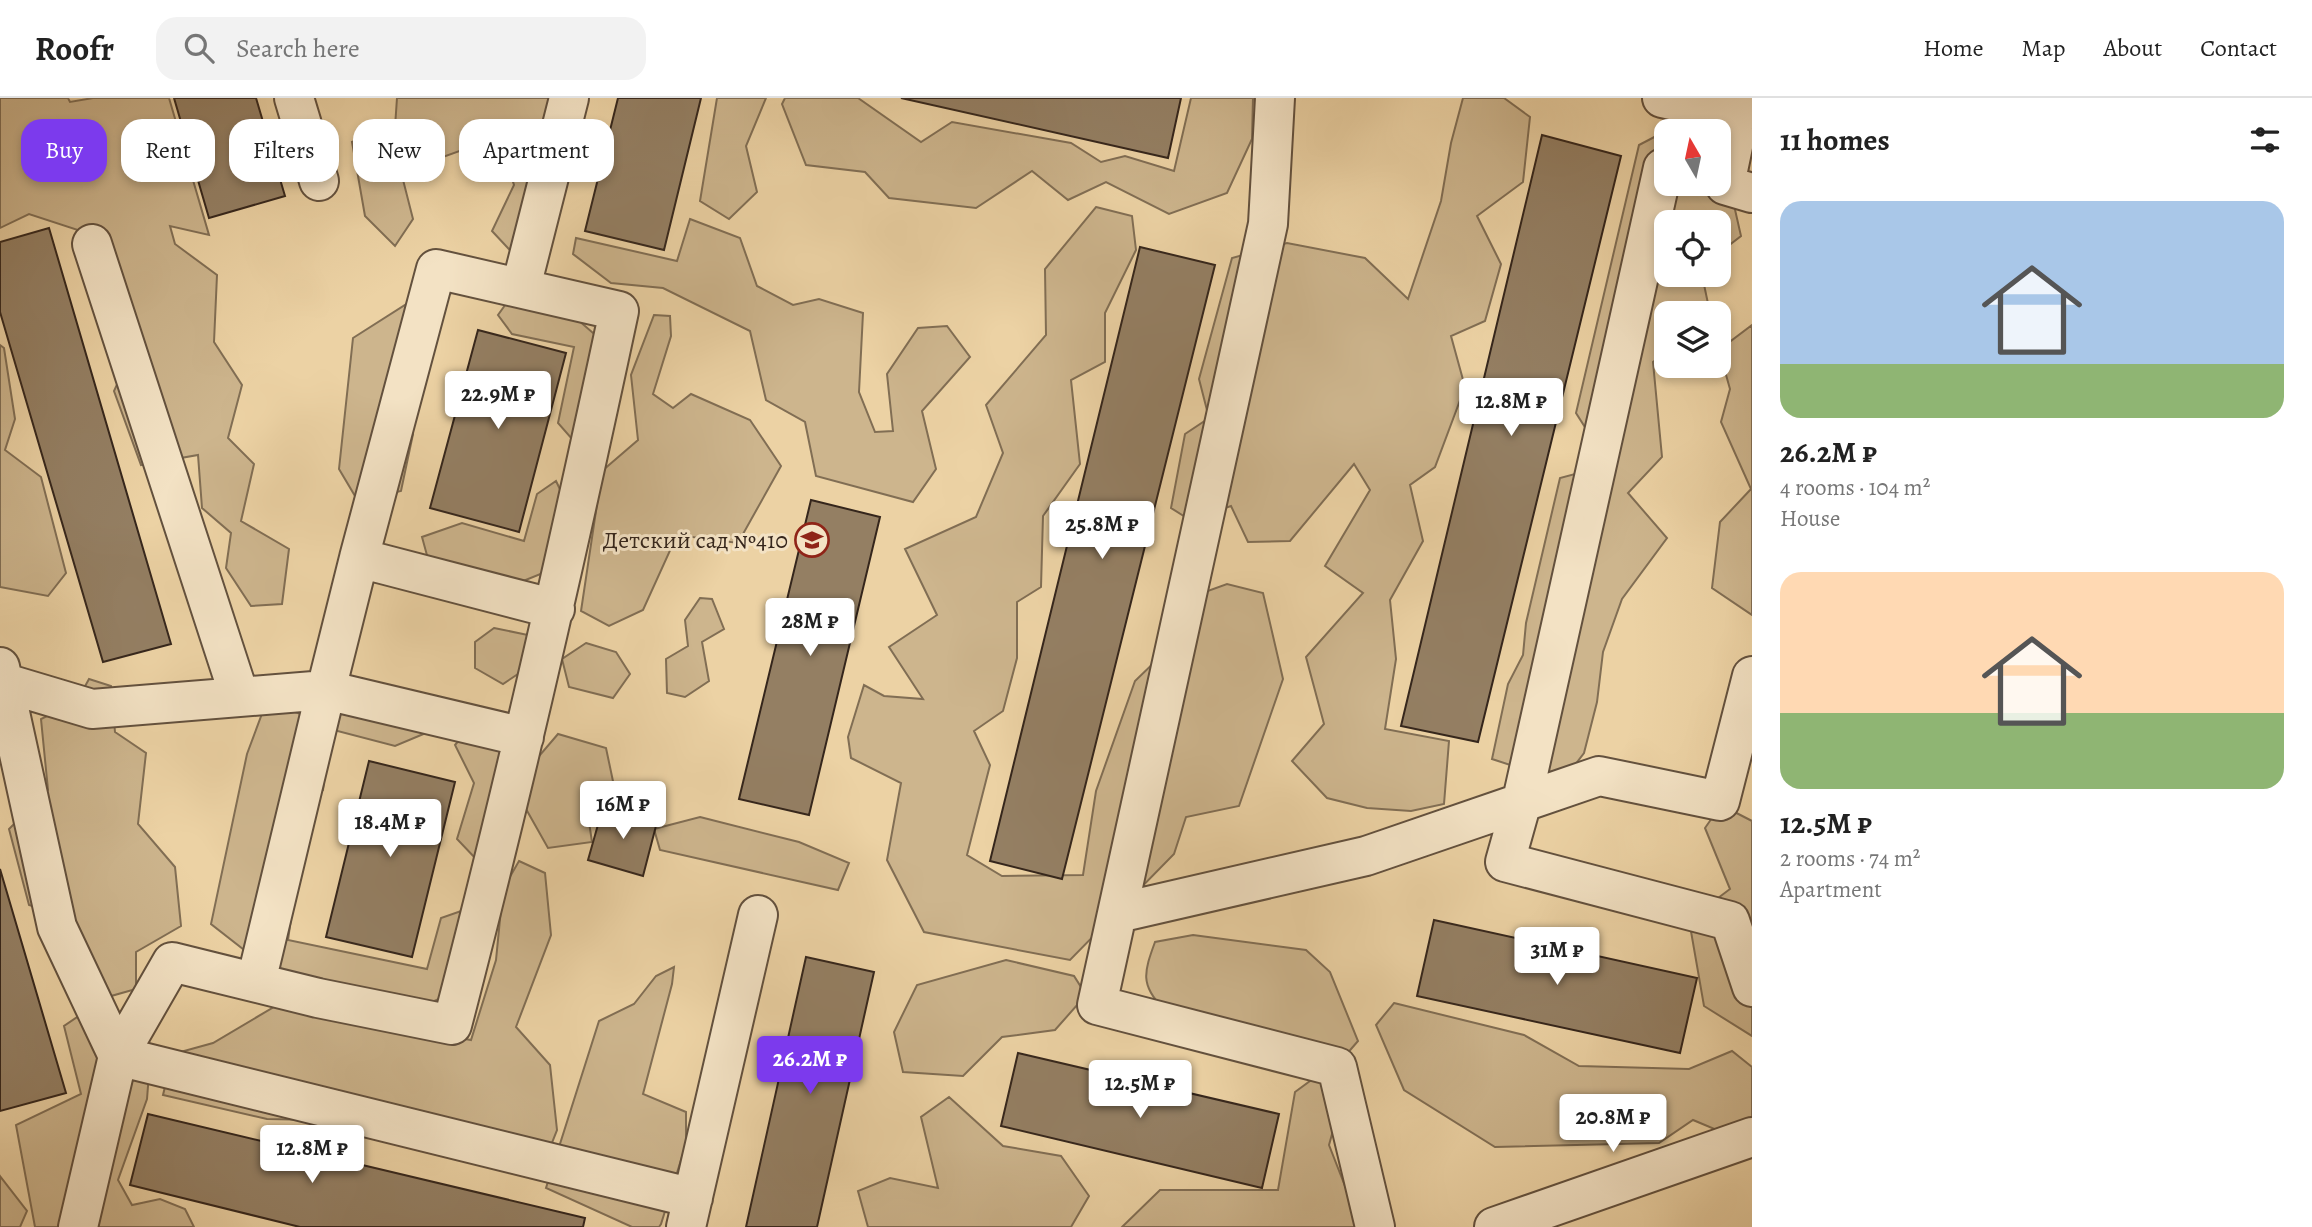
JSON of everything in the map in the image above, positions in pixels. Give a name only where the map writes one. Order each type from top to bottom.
[{"type":"street","points":[[295,98],[301,119]]},
{"type":"street","points":[[521,287],[569,98]]},
{"type":"street","points":[[1275,98],[1268,224],[1097,1005],[1337,1067],[1376,1227]]},
{"type":"street","points":[[1662,98],[1741,106],[1732,187]]},
{"type":"street","points":[[1657,196],[1521,805],[1505,862],[1730,921],[1752,988]]},
{"type":"street","points":[[92,244],[239,695]]},
{"type":"street","points":[[78,1227],[118,1056],[172,962],[318,998],[452,1025],[555,609],[619,311],[436,269],[359,558],[256,982]]},
{"type":"street","points":[[359,558],[555,609]]},
{"type":"street","points":[[2,675],[92,709],[239,695],[327,690],[524,737]]},
{"type":"street","points":[[2,675],[57,927],[118,1056],[690,1213],[758,915]]},
{"type":"street","points":[[1118,914],[1366,856],[1599,776],[1720,801],[1752,676]]},
{"type":"street","points":[[1494,1227],[1752,1136]]},
{"type":"shaded area","points":[[0,98],[68,98],[70,102],[93,98],[169,98],[175,119],[121,119],[121,182],[194,182],[209,235],[170,226],[175,244],[217,275],[214,342],[242,385],[228,438],[254,464],[241,521],[289,549],[282,604],[251,606],[226,568],[231,533],[202,508],[198,455],[141,465],[114,391],[130,356],[81,231],[29,214],[0,228]]},
{"type":"shaded area","points":[[397,98],[565,98],[559,119],[459,119],[459,151],[445,156],[445,119],[396,119]]},
{"type":"shaded area","points":[[717,98],[766,98],[746,146],[757,192],[729,219],[700,201]]},
{"type":"shaded area","points":[[785,98],[858,98],[921,142],[952,122],[1071,143],[1101,162],[1125,156],[1174,171],[1191,98],[1253,98],[1252,139],[1227,193],[1169,214],[1106,182],[1068,200],[1032,171],[976,208],[889,198],[865,172],[806,165],[782,104]]},
{"type":"shaded area","points":[[1463,98],[1504,98],[1530,117],[1523,182],[1477,216],[1501,264],[1485,321],[1451,336],[1465,387],[1435,467],[1410,485],[1423,541],[1390,600],[1396,659],[1385,729],[1449,741],[1444,804],[1411,811],[1367,808],[1327,798],[1292,761],[1324,724],[1306,657],[1363,593],[1325,566],[1370,490],[1354,464],[1290,541],[1248,542],[1231,506],[1190,520],[1171,508],[1185,434],[1209,418],[1199,379],[1232,258],[1287,243],[1365,258],[1408,299],[1441,201],[1451,143]]},
{"type":"shaded area","points":[[1654,137],[1654,196],[1731,196],[1731,192],[1741,236],[1731,244],[1731,210],[1654,210],[1654,287],[1705,287],[1707,301],[1654,301],[1653,362],[1662,457],[1628,493],[1667,538],[1622,599],[1603,652],[1597,702],[1584,753],[1562,782],[1492,759],[1508,684],[1523,655],[1526,623],[1560,478],[1609,465],[1576,413],[1639,145]]},
{"type":"shaded area","points":[[359,182],[404,182],[413,219],[395,246],[365,216]]},
{"type":"shaded area","points":[[513,182],[542,182],[521,262],[492,231]]},
{"type":"shaded area","points":[[1096,207],[1132,216],[1136,250],[1105,313],[1105,362],[1071,380],[1080,464],[1043,516],[1041,587],[1017,602],[1017,658],[1003,711],[974,731],[990,765],[967,855],[1002,876],[1083,875],[1096,791],[1135,681],[1164,653],[1169,605],[1227,584],[1263,593],[1283,679],[1239,806],[1186,817],[1174,854],[1070,960],[924,932],[887,860],[901,783],[851,758],[848,737],[864,685],[884,696],[923,699],[889,647],[937,615],[905,549],[976,517],[1003,453],[986,405],[1046,335],[1045,269]]},
{"type":"shaded area","points":[[690,219],[740,238],[757,286],[793,305],[819,299],[863,313],[859,392],[875,432],[893,431],[887,374],[918,328],[947,326],[970,357],[922,411],[936,469],[913,502],[816,476],[805,422],[766,400],[750,331],[663,288],[611,283],[573,254],[576,238],[677,261]]},
{"type":"shaded area","points":[[508,301],[570,313],[600,339],[572,439],[558,423],[574,347],[512,334],[498,315]]},
{"type":"shaded area","points":[[405,305],[433,320],[398,391],[413,434],[401,491],[358,501],[339,469],[353,338]]},
{"type":"shaded area","points":[[654,315],[670,316],[671,336],[653,394],[673,408],[691,394],[750,420],[781,466],[738,543],[677,535],[643,610],[609,626],[581,611],[602,471],[638,440],[631,375]]},
{"type":"shaded area","points":[[1752,325],[1752,615],[1712,588],[1720,522],[1751,489],[1721,422],[1730,389],[1727,378],[1731,378],[1731,341]]},
{"type":"shaded area","points":[[0,345],[4,348],[15,419],[5,450],[41,477],[66,573],[48,596],[0,587]]},
{"type":"shaded area","points":[[556,481],[569,508],[548,571],[506,588],[428,559],[422,537],[462,523],[524,541],[537,494]]},
{"type":"shaded area","points":[[700,598],[712,599],[724,629],[702,642],[709,681],[685,697],[667,693],[666,659],[688,646],[685,620]]},
{"type":"shaded area","points":[[494,628],[528,635],[530,666],[503,684],[475,668],[475,642]]},
{"type":"shaded area","points":[[586,643],[616,652],[630,674],[613,698],[569,687],[562,659]]},
{"type":"shaded area","points":[[89,679],[111,686],[115,732],[146,753],[138,824],[175,867],[181,926],[136,952],[136,989],[111,996],[75,958],[63,916],[29,905],[9,829],[48,790],[41,719],[77,701]]},
{"type":"shaded area","points":[[266,703],[304,715],[347,713],[433,730],[395,746],[330,729],[323,790],[283,812],[296,883],[288,940],[427,969],[441,918],[464,910],[453,993],[418,1008],[275,974],[211,924],[247,754]]},
{"type":"shaded area","points":[[481,714],[528,769],[558,734],[606,748],[614,786],[586,802],[592,842],[548,848],[526,809],[477,860],[457,839],[474,783],[455,745]]},
{"type":"shaded area","points":[[1721,805],[1752,821],[1752,1036],[1704,1006],[1689,920],[1730,889],[1705,828]]},
{"type":"shaded area","points":[[700,817],[799,842],[849,863],[838,890],[660,850],[654,829]]},
{"type":"shaded area","points":[[519,861],[545,873],[551,935],[516,1027],[550,1065],[557,1130],[540,1173],[459,1151],[360,1136],[314,1120],[267,1119],[163,1095],[173,1054],[213,1043],[279,1004],[471,1040],[496,960],[503,889]]},
{"type":"shaded area","points":[[1193,935],[1306,950],[1330,972],[1358,1041],[1345,1056],[1163,1008],[1150,992],[1146,978],[1155,942]]},
{"type":"shaded area","points":[[1006,960],[1074,976],[1086,995],[1055,1030],[1002,1037],[963,1076],[903,1072],[894,1032],[917,985]]},
{"type":"shaded area","points":[[674,967],[643,1094],[686,1112],[686,1144],[661,1224],[659,1227],[632,1227],[546,1188],[599,1021],[634,1004],[656,976]]},
{"type":"shaded area","points":[[1394,1003],[1524,1035],[1579,1066],[1689,1069],[1732,1051],[1752,1067],[1752,1117],[1719,1131],[1693,1120],[1659,1143],[1495,1147],[1404,1090],[1376,1025]]},
{"type":"shaded area","points":[[86,1011],[151,1047],[147,1099],[118,1180],[132,1205],[160,1199],[185,1209],[194,1227],[35,1227],[16,1125],[81,1094],[64,1026]]},
{"type":"shaded area","points":[[1321,1073],[1341,1102],[1329,1145],[1361,1227],[1122,1227],[1160,1190],[1278,1190],[1295,1092]]},
{"type":"shaded area","points":[[949,1097],[1003,1146],[1061,1156],[1089,1196],[1071,1227],[868,1227],[858,1191],[890,1178],[938,1188],[921,1117]]},
{"type":"shaded area","points":[[0,1176],[27,1211],[20,1227],[0,1227]]},
{"type":"building","points":[[174,98],[256,98],[262,119],[229,119],[229,182],[281,182],[285,196],[209,218],[198,182],[215,182],[215,119],[180,119]]},
{"type":"building","points":[[618,98],[701,98],[664,250],[585,231],[597,182],[614,182],[613,119]]},
{"type":"building","points":[[901,98],[1181,98],[1168,158]]},
{"type":"building","points":[[1542,135],[1621,156],[1478,742],[1401,726]]},
{"type":"building","points":[[49,228],[171,644],[103,662],[0,312],[0,242]]},
{"type":"building","points":[[1140,247],[1215,265],[1062,879],[990,861]]},
{"type":"building","points":[[478,330],[566,353],[519,532],[430,508]]},
{"type":"building","points":[[811,500],[880,517],[809,815],[739,799]]},
{"type":"building","points":[[369,761],[455,782],[412,957],[326,937]]},
{"type":"building","points":[[603,807],[657,822],[643,876],[588,860]]},
{"type":"building","points":[[0,869],[66,1093],[0,1111]]},
{"type":"building","points":[[1434,920],[1697,978],[1680,1053],[1417,996]]},
{"type":"building","points":[[806,957],[874,972],[817,1227],[746,1227]]},
{"type":"building","points":[[1018,1053],[1279,1114],[1262,1188],[1001,1126]]},
{"type":"building","points":[[148,1114],[585,1218],[583,1227],[300,1227],[130,1185]]},
{"type":"place","name":"Детский сад №410","points":[[812,540]]}]
